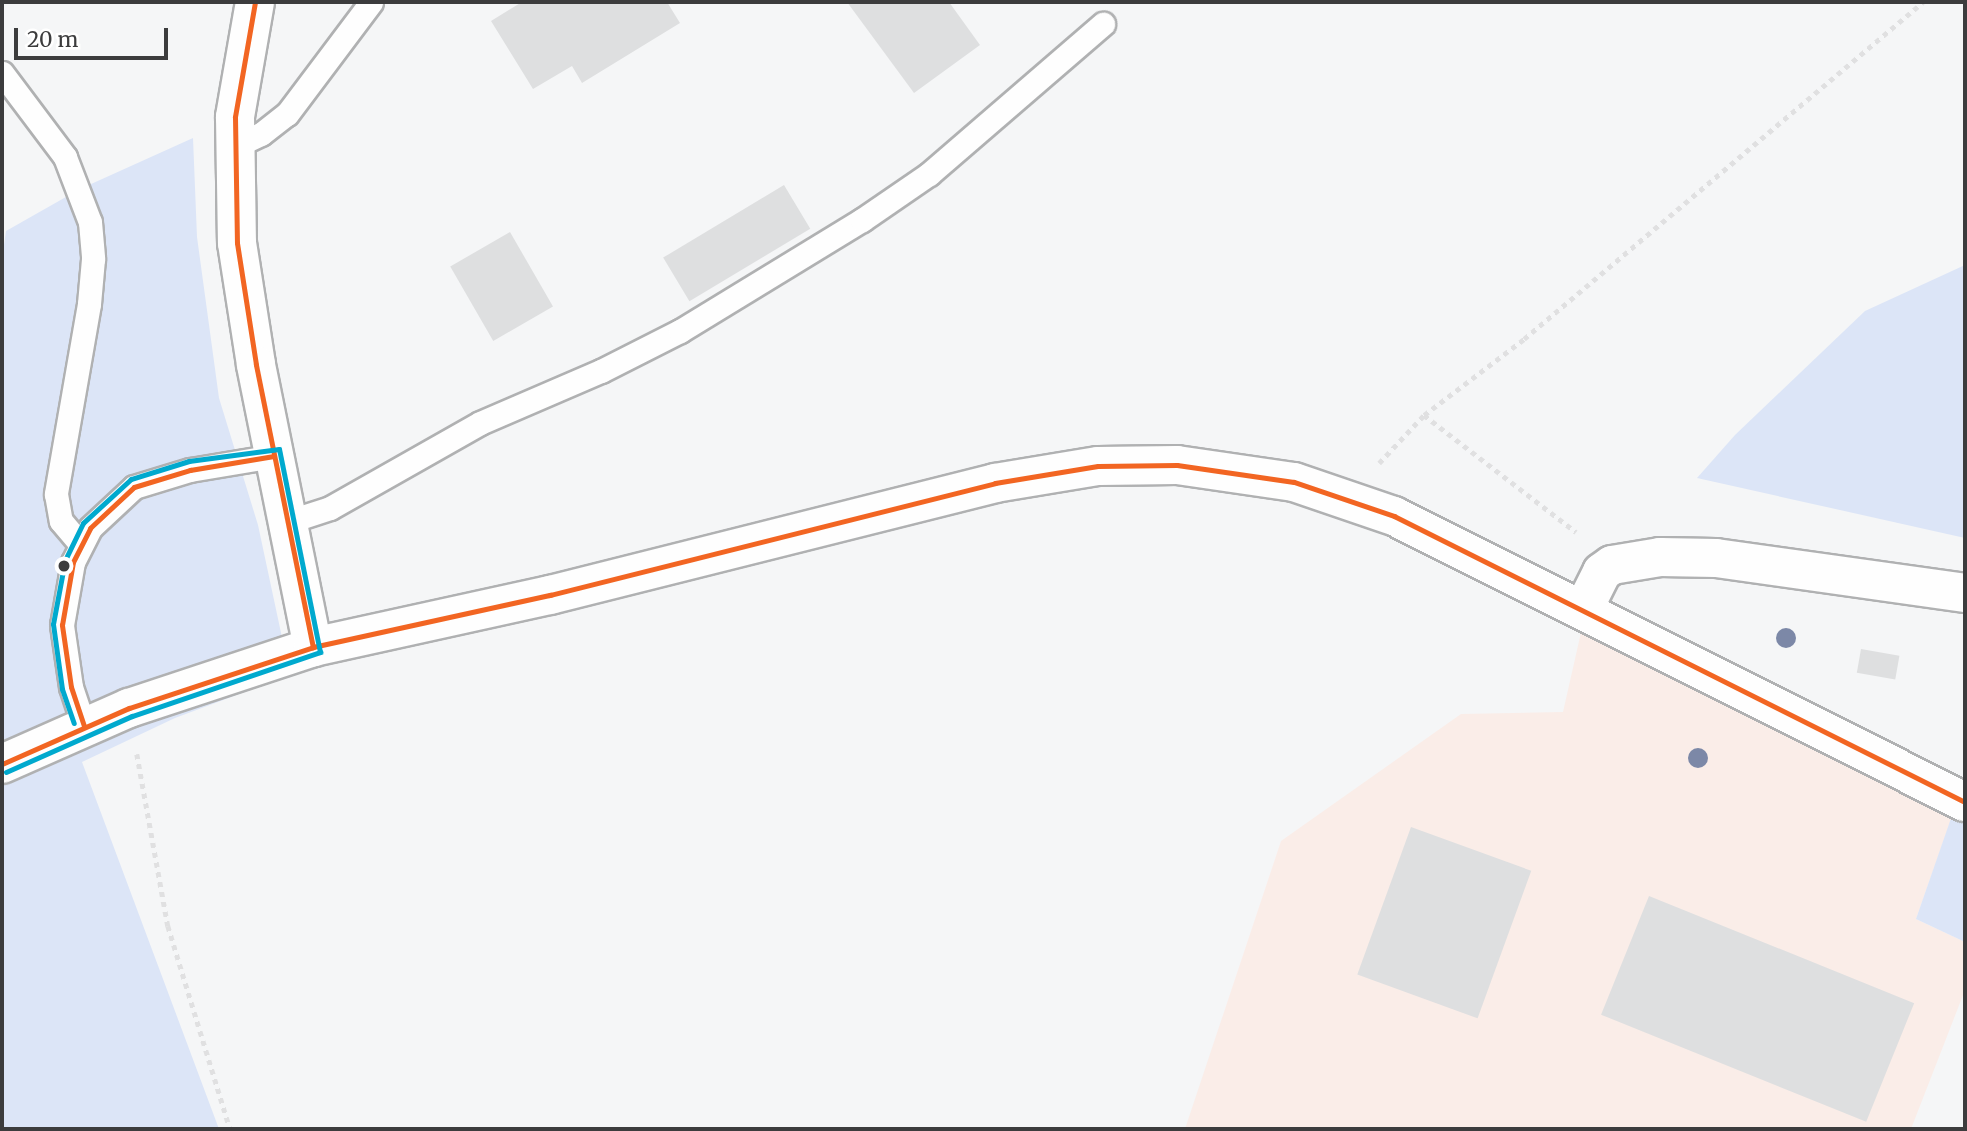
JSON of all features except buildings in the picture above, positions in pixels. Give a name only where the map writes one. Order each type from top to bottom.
[{"type":"street","points":[[255,2],[240,79],[233,147],[237,243],[274,456],[313,647]]},
{"type":"street","points":[[2,764],[130,708],[313,647],[550,595],[1055,471],[1139,465],[1213,468],[1294,482],[1358,501],[1583,610],[1965,802]]},
{"type":"street","points":[[1583,610],[1602,572],[1612,565],[1660,557],[1716,558],[1965,593]]},
{"type":"lane","points":[[233,147],[261,134],[287,114],[371,2]]},
{"type":"lane","points":[[287,522],[330,508],[480,423],[601,371],[680,331],[862,220],[929,174],[1103,24]]},
{"type":"lane","points":[[2,73],[65,157],[90,222],[93,259],[89,304],[56,494],[61,521],[80,544]]},
{"type":"lane","points":[[84,726],[71,687],[62,625],[67,583],[80,544],[101,514],[135,487],[190,470],[274,456]]},
{"type":"path","points":[[1358,501],[1372,470],[1424,415],[1524,339],[1923,2]]},
{"type":"path","points":[[1424,415],[1557,516],[1612,565]]},
{"type":"path","points":[[130,708],[168,926],[230,1129]]},
{"type":"shaded area","points":[[193,138],[197,237],[219,398],[258,525],[290,675],[175,718],[82,762],[219,1129],[2,1129],[2,259],[6,231],[80,189]]},
{"type":"shaded area","points":[[1965,265],[1965,538],[1697,478],[1735,435],[1865,311]]},
{"type":"shaded area","points":[[1582,628],[1952,817],[1916,919],[1965,942],[1965,990],[1911,1129],[1185,1129],[1281,841],[1461,714],[1563,712]]},
{"type":"shaded area","points":[[1965,778],[1965,942],[1916,919]]},
{"type":"transit line","points":[[255,2],[235,117],[237,243],[256,365],[313,647]]},
{"type":"transit line","points":[[6,772],[132,716],[320,652],[279,449],[189,461],[131,479],[83,523],[65,560],[53,624],[62,689],[74,723]]},
{"type":"transit line","points":[[84,726],[71,687],[62,625],[73,562],[90,528],[134,487],[190,470],[274,456]]},
{"type":"transit line","points":[[2,764],[129,708],[313,647],[550,595],[995,483],[1098,466],[1177,465],[1294,482],[1394,516],[1965,802]]}]
